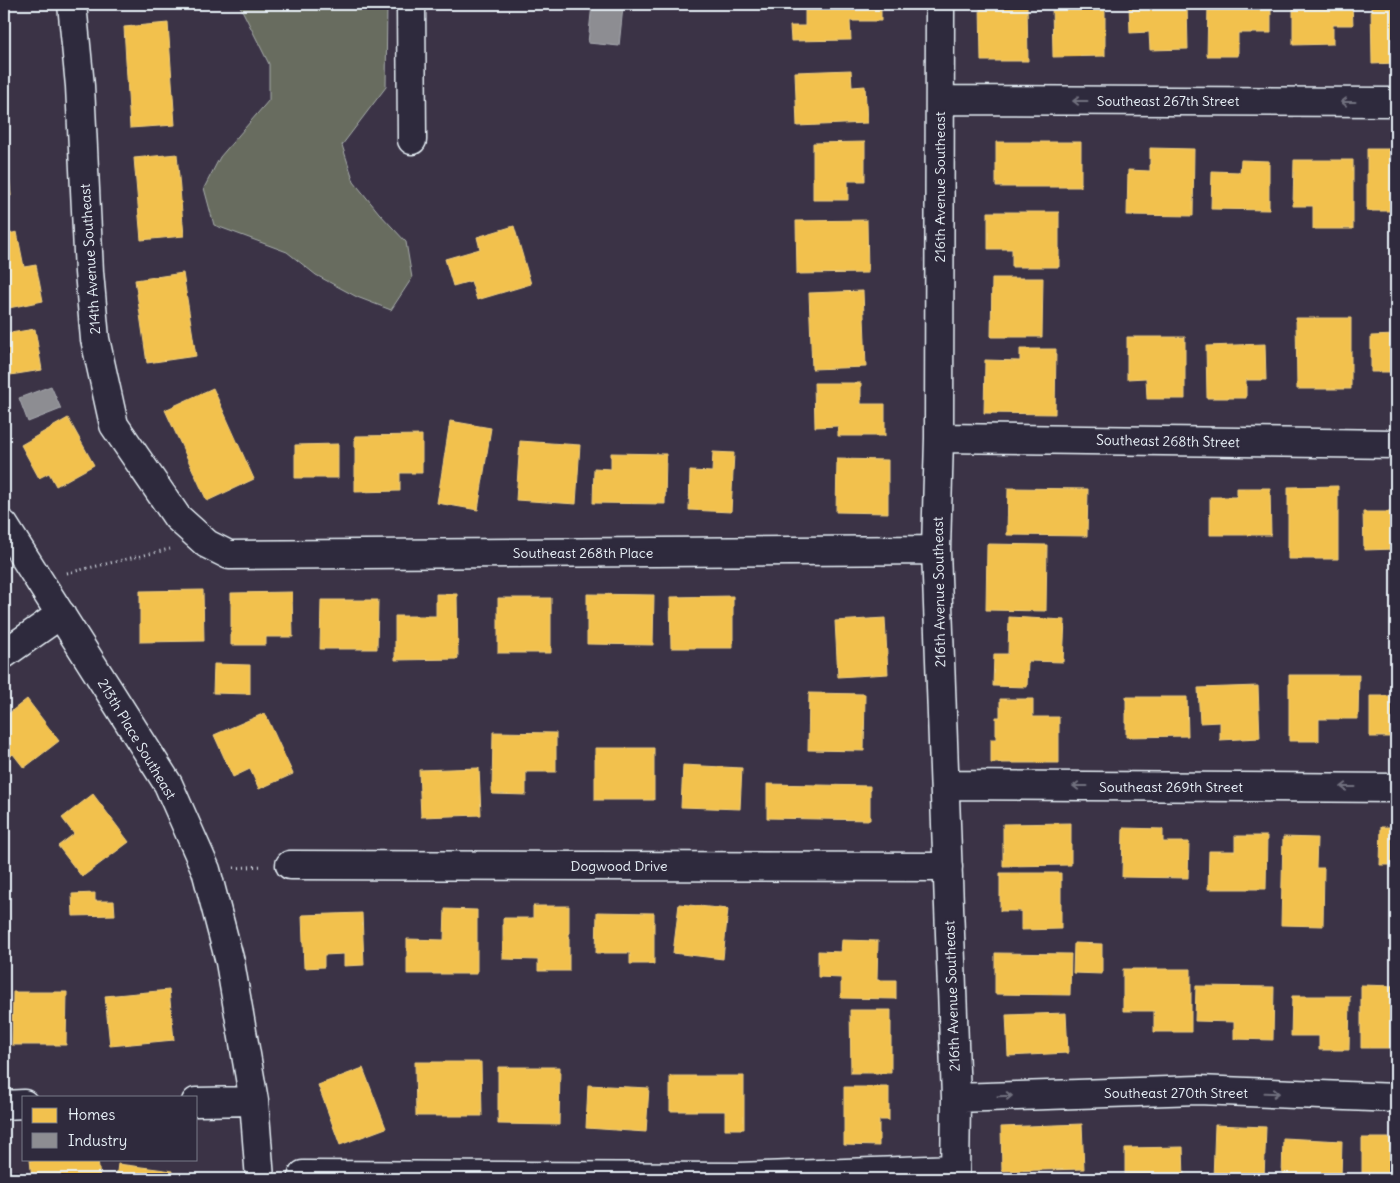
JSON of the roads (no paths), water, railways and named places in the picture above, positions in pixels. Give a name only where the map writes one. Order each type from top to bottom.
[{"type":"street","name":"214th Avenue Southeast","points":[[72,4],[80,86],[88,272],[95,339],[114,424],[177,518],[204,542],[229,555]]},
{"type":"street","points":[[411,4],[412,140]]},
{"type":"street","name":"216th Avenue Southeast","points":[[940,4],[939,438],[936,550],[956,1098],[955,1174]]},
{"type":"street","name":"Southeast 267th Street","points":[[940,100],[1396,102]]},
{"type":"street","name":"Southeast 268th Street","points":[[939,438],[1396,444]]},
{"type":"street","name":"213th Place Southeast","points":[[4,525],[168,784],[206,870],[230,962],[254,1101],[260,1179]]},
{"type":"street","name":"Southeast 268th Place","points":[[229,555],[936,550]]},
{"type":"street","points":[[4,654],[61,614]]},
{"type":"street","name":"Southeast 269th Street","points":[[945,785],[1396,788]]},
{"type":"street","name":"Dogwood Drive","points":[[290,865],[948,867]]},
{"type":"street","name":"Southeast 270th Street","points":[[956,1098],[1198,1090],[1396,1098]]},
{"type":"street","points":[[198,1102],[254,1101]]},
{"type":"street","points":[[4,1105],[22,1104]]},
{"type":"street","points":[[303,1175],[739,1177],[955,1174]]}]
